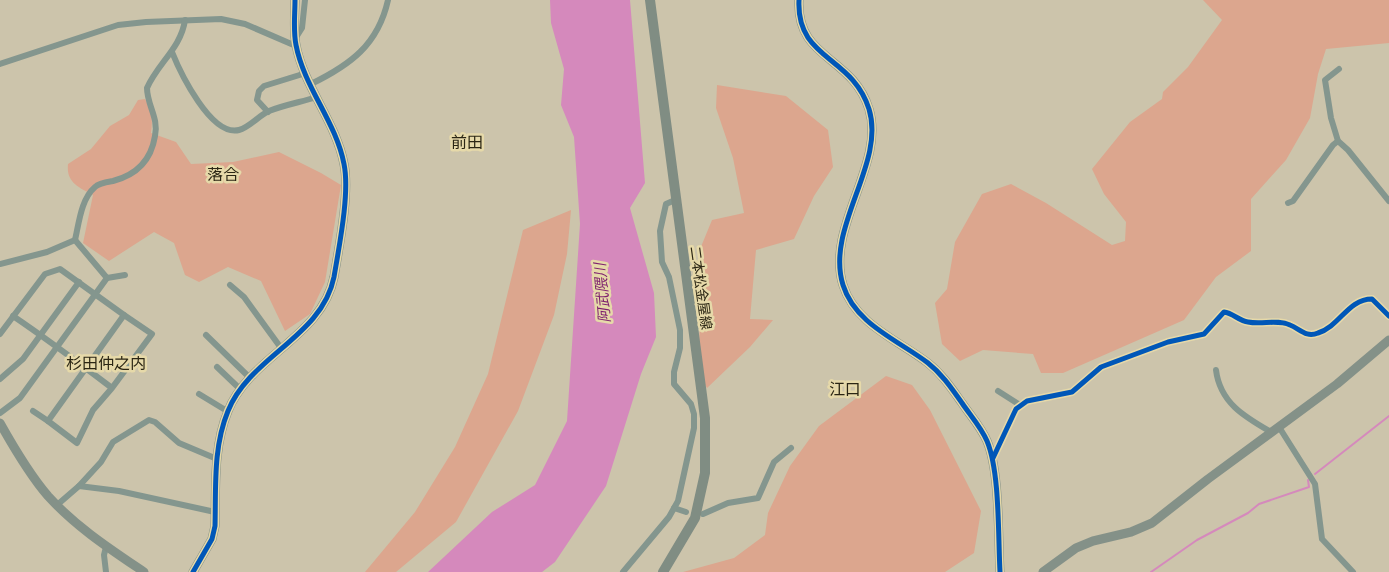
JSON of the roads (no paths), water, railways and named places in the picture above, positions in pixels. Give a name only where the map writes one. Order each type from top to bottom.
[{"type":"main road","name":"二本松金屋線","points":[[650,0],[674,200],[705,418],[705,473],[695,518],[663,572]]},
{"type":"street","points":[[193,572],[212,539],[216,512],[219,438],[227,411],[249,377],[320,311],[330,289],[335,268],[344,203],[345,166],[306,73],[296,43],[296,0]]},
{"type":"street","points":[[296,43],[302,28],[305,0]]},
{"type":"street","points":[[311,84],[334,73],[359,55],[381,25],[388,0]]},
{"type":"street","points":[[799,0],[798,16],[804,33],[814,46],[852,77],[864,95],[871,118],[870,143],[840,251],[840,275],[844,288],[853,306],[866,320],[926,362],[946,382],[986,438],[993,458],[1000,572]]},
{"type":"street","points":[[0,64],[118,25],[185,20],[221,19],[237,22],[296,43]]},
{"type":"street","points":[[75,240],[88,194],[96,185],[128,177],[137,171],[148,156],[155,137],[156,120],[146,88],[151,77],[180,41],[185,20]]},
{"type":"street","points":[[172,52],[190,92],[202,107],[226,128],[240,130],[268,112],[317,97]]},
{"type":"street","points":[[1339,69],[1325,80],[1331,118],[1338,141],[1348,150],[1389,201]]},
{"type":"street","points":[[268,112],[257,100],[259,91],[264,86],[306,73]]},
{"type":"street","points":[[1288,203],[1293,201],[1333,145],[1338,141]]},
{"type":"street","points":[[624,572],[674,508],[681,492],[694,420],[691,404],[674,384],[674,372],[680,348],[680,330],[670,277],[662,262],[660,246],[660,231],[666,204],[674,200]]},
{"type":"street","points":[[0,264],[47,252],[75,240]]},
{"type":"street","points":[[75,240],[107,278]]},
{"type":"street","points":[[0,334],[45,274],[60,269],[152,334],[112,388],[93,410],[77,443],[33,410]]},
{"type":"street","points":[[0,413],[20,398],[107,278],[125,276]]},
{"type":"street","points":[[0,379],[22,359],[78,282]]},
{"type":"street","points":[[230,285],[244,297],[280,348]]},
{"type":"street","points":[[993,458],[1016,409],[1020,405],[1027,401],[1072,392],[1101,367],[1168,342],[1204,334],[1224,312],[1248,322],[1289,324],[1305,334],[1325,330],[1355,304],[1364,299],[1372,299],[1389,316]]},
{"type":"street","points":[[48,421],[124,315]]},
{"type":"street","points":[[13,316],[112,388]]},
{"type":"street","points":[[206,335],[249,377]]},
{"type":"street","points":[[1043,572],[1076,548],[1093,540],[1142,528],[1152,523],[1275,429],[1338,384],[1389,340]]},
{"type":"street","points":[[217,367],[240,389]]},
{"type":"street","points":[[1216,370],[1219,386],[1236,410],[1275,429],[1314,484],[1322,539],[1354,572]]},
{"type":"street","points":[[998,391],[1020,405]]},
{"type":"street","points":[[198,394],[227,411]]},
{"type":"street","points":[[57,505],[101,462],[113,442],[144,421],[155,422],[179,443],[217,459]]},
{"type":"street","points":[[0,423],[39,485],[57,505],[106,547],[144,572]]},
{"type":"street","points":[[703,514],[728,503],[758,498],[774,462],[791,448]]},
{"type":"street","points":[[78,486],[119,491],[216,512]]},
{"type":"street","points":[[674,508],[686,512]]},
{"type":"street","points":[[106,547],[104,555],[106,572]]},
{"type":"water","name":"阿武隈川","points":[[550,0],[630,0],[645,183],[630,208],[654,293],[656,337],[641,374],[606,486],[555,562],[542,572],[428,572],[492,512],[535,485],[567,421],[580,224],[574,137],[561,105],[564,69],[551,23]]},
{"type":"waterway","points":[[1315,474],[1389,416]]},
{"type":"waterway","points":[[1151,572],[1197,540],[1248,513],[1259,504],[1309,487],[1308,480]]},
{"type":"district","name":"前田","points":[[467,142]]},
{"type":"district","name":"落合","points":[[223,174]]},
{"type":"district","name":"杉田仲之内","points":[[106,363]]},
{"type":"district","name":"江口","points":[[845,389]]}]
